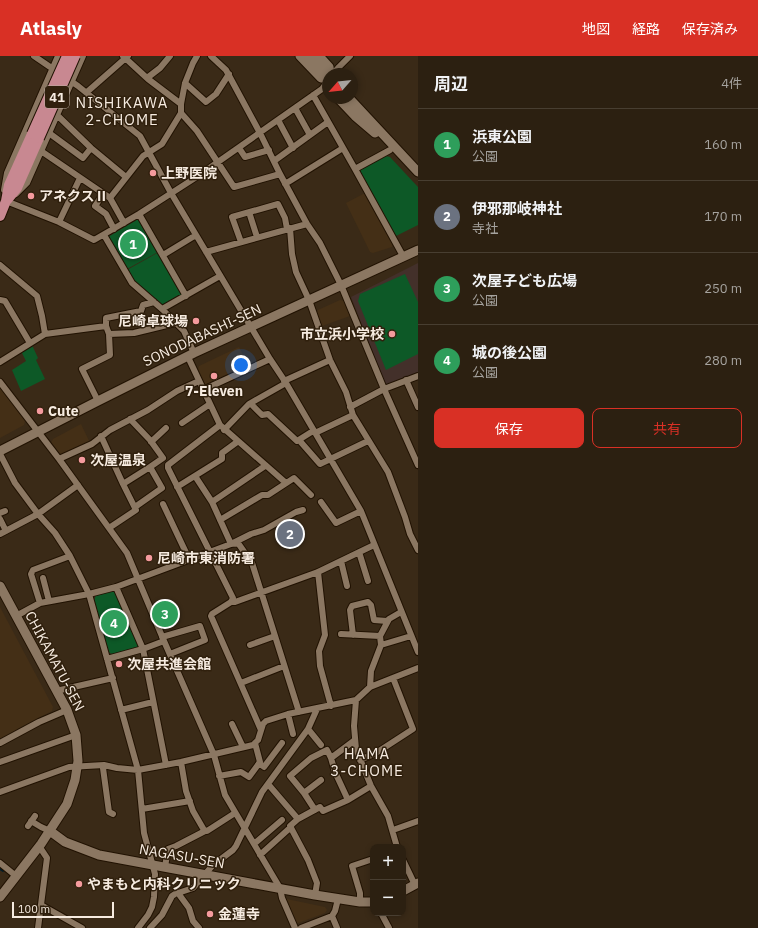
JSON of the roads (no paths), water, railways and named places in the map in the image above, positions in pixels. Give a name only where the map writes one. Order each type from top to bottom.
[{"type":"main road","name":"41","points":[[35,136],[67,56]]},
{"type":"main road","name":"41","points":[[0,216],[6,201],[9,185],[75,56]]},
{"type":"street","points":[[34,56],[87,92],[140,136],[171,193],[361,511],[418,652]]},
{"type":"street","points":[[6,201],[4,189],[7,173],[58,56]]},
{"type":"street","points":[[6,201],[27,183],[83,56]]},
{"type":"street","points":[[147,78],[160,68],[170,56]]},
{"type":"street","points":[[197,56],[185,83],[181,104],[182,113],[197,131],[234,187],[280,174]]},
{"type":"street","points":[[211,56],[229,74],[285,184],[307,224],[320,243],[340,285],[418,465]]},
{"type":"street","points":[[300,56],[322,74]]},
{"type":"street","points":[[310,56],[322,71]]},
{"type":"street","points":[[319,56],[330,68]]},
{"type":"street","points":[[338,68],[350,56]]},
{"type":"street","points":[[87,92],[126,57],[147,78],[181,104]]},
{"type":"street","points":[[185,83],[206,102],[216,94],[229,74]]},
{"type":"street","points":[[6,201],[59,222],[94,240],[139,214],[218,163],[322,89]]},
{"type":"street","points":[[313,95],[403,256]]},
{"type":"street","points":[[344,104],[390,150],[401,153]]},
{"type":"street","points":[[355,104],[418,172]]},
{"type":"street","points":[[295,108],[310,135]]},
{"type":"street","points":[[110,198],[143,156],[150,153],[162,144],[182,113]]},
{"type":"street","points":[[57,115],[90,148],[126,176]]},
{"type":"street","points":[[278,120],[293,148]]},
{"type":"street","points":[[274,161],[328,122]]},
{"type":"street","points":[[49,133],[83,158],[90,148]]},
{"type":"street","points":[[239,148],[245,157],[268,150]]},
{"type":"street","points":[[285,184],[343,148]]},
{"type":"street","points":[[355,168],[390,150]]},
{"type":"street","points":[[41,152],[110,198],[124,223]]},
{"type":"street","points":[[59,222],[80,178]]},
{"type":"street","points":[[103,194],[95,206],[106,214],[114,229]]},
{"type":"street","points":[[241,242],[232,217],[278,204],[288,228],[296,272],[309,300],[330,360],[346,392],[352,415],[388,472],[410,534],[418,550]]},
{"type":"street","points":[[249,212],[257,237]]},
{"type":"street","points":[[139,214],[186,296]]},
{"type":"street","points":[[206,252],[288,228],[307,224]]},
{"type":"street","points":[[104,235],[132,283],[162,309],[184,332],[199,381],[222,428],[286,483]]},
{"type":"street","points":[[163,255],[196,235]]},
{"type":"street","name":"SONODABASHI-SEN","points":[[0,453],[37,432],[191,355],[418,250]]},
{"type":"street","points":[[0,265],[37,296],[45,334]]},
{"type":"street","points":[[162,309],[220,276]]},
{"type":"street","points":[[0,300],[5,301],[30,343]]},
{"type":"street","points":[[98,401],[82,369],[110,355],[109,334],[106,326],[106,318],[141,311],[143,305],[154,302]]},
{"type":"street","points":[[109,334],[134,333],[175,323]]},
{"type":"street","points":[[0,362],[45,334],[106,326]]},
{"type":"street","points":[[203,390],[270,358]]},
{"type":"street","points":[[231,602],[233,598],[177,487],[168,465],[222,428],[249,404],[252,404],[285,382],[330,360]]},
{"type":"street","points":[[350,407],[384,389],[418,376]]},
{"type":"street","points":[[406,380],[418,406]]},
{"type":"street","points":[[59,459],[92,444],[101,436],[148,410],[177,391],[199,381]]},
{"type":"street","points":[[0,382],[59,459],[127,553],[214,755],[225,795],[280,888],[282,898],[295,928]]},
{"type":"street","points":[[182,423],[210,404]]},
{"type":"street","points":[[252,404],[262,415],[268,414],[297,441],[299,440],[320,464],[368,441]]},
{"type":"street","points":[[299,440],[352,415]]},
{"type":"street","points":[[123,484],[163,458],[130,419]]},
{"type":"street","points":[[151,442],[166,428]]},
{"type":"street","points":[[101,436],[135,507]]},
{"type":"street","points":[[177,487],[222,459],[222,453],[237,442]]},
{"type":"street","points":[[0,453],[15,483],[38,514],[55,533],[70,556],[89,594],[138,770],[144,833],[155,874],[154,897],[148,915],[138,928]]},
{"type":"street","points":[[212,502],[265,466]]},
{"type":"street","points":[[109,528],[136,510],[135,507],[162,488],[150,467]]},
{"type":"street","points":[[195,476],[212,502],[231,544]]},
{"type":"street","points":[[220,520],[262,495],[268,495],[294,478],[311,495]]},
{"type":"street","points":[[0,519],[3,532],[38,514],[78,485]]},
{"type":"street","points":[[321,502],[336,523],[361,511]]},
{"type":"street","points":[[163,504],[189,560]]},
{"type":"street","points":[[16,616],[40,603],[89,594],[116,587],[231,544],[251,534],[264,530],[296,512],[303,510]]},
{"type":"street","points":[[231,544],[238,543],[252,563],[299,712]]},
{"type":"street","points":[[261,730],[241,682],[233,669],[211,616],[212,614],[231,602],[235,602],[318,572],[374,545]]},
{"type":"street","points":[[359,552],[368,580]]},
{"type":"street","points":[[40,603],[31,574],[33,570],[70,556]]},
{"type":"street","points":[[341,561],[347,586]]},
{"type":"street","points":[[318,572],[325,635],[319,651],[320,666],[331,706]]},
{"type":"street","points":[[43,578],[49,601]]},
{"type":"street","points":[[116,587],[143,649],[166,765]]},
{"type":"street","name":"CHIKAMATU-SEN","points":[[0,897],[50,831],[67,804],[75,780],[78,749],[76,735],[67,710],[1,589]]},
{"type":"street","points":[[353,635],[350,610],[352,606],[368,602],[371,604],[374,620],[387,621]]},
{"type":"street","points":[[370,687],[371,670],[381,645],[380,636],[387,621],[401,612]]},
{"type":"street","points":[[107,659],[143,649],[163,639],[200,626],[205,640],[170,654]]},
{"type":"street","points":[[381,645],[418,633]]},
{"type":"street","points":[[341,634],[380,636]]},
{"type":"street","points":[[250,645],[275,636]]},
{"type":"street","points":[[241,682],[284,666]]},
{"type":"street","points":[[0,792],[69,767],[104,765],[138,770],[214,755],[243,747],[255,743],[258,740],[263,724],[266,721],[288,714],[356,700],[370,687],[418,668]]},
{"type":"street","points":[[56,691],[113,678]]},
{"type":"street","points":[[360,760],[376,753],[413,729],[393,678]]},
{"type":"street","points":[[356,700],[354,726],[356,749],[371,786],[388,816],[396,844]]},
{"type":"street","points":[[121,710],[153,702]]},
{"type":"street","points":[[150,928],[162,915],[172,896],[193,888],[213,865],[233,850],[245,829],[262,792],[308,729],[317,709]]},
{"type":"street","points":[[0,743],[39,722],[67,710]]},
{"type":"street","points":[[288,714],[293,734]]},
{"type":"street","points":[[232,724],[243,747]]},
{"type":"street","points":[[308,729],[321,745]]},
{"type":"street","points":[[0,762],[76,735]]},
{"type":"street","points":[[331,758],[355,740]]},
{"type":"street","points":[[219,776],[241,772],[249,777],[260,762],[255,743]]},
{"type":"street","points":[[259,763],[264,767],[282,743]]},
{"type":"street","points":[[315,810],[304,793],[290,776],[311,758],[327,750],[348,800]]},
{"type":"street","points":[[181,762],[186,791],[193,811],[205,831]]},
{"type":"street","points":[[104,765],[103,768],[109,812],[113,814]]},
{"type":"street","points":[[304,793],[321,780]]},
{"type":"street","points":[[268,784],[298,820]]},
{"type":"street","points":[[260,855],[298,820],[320,808],[323,811],[348,800],[371,786]]},
{"type":"street","points":[[142,809],[190,801]]},
{"type":"street","points":[[165,867],[168,849],[207,831],[235,813]]},
{"type":"street","points":[[254,844],[282,820]]},
{"type":"street","points":[[32,821],[50,831]]},
{"type":"street","points":[[393,830],[418,821]]},
{"type":"street","points":[[291,827],[308,860],[317,883],[314,895]]},
{"type":"street","name":"NAGASU-SEN","points":[[50,831],[65,842],[99,854],[314,895],[360,902],[370,902]]},
{"type":"street","points":[[38,928],[47,858],[39,846]]},
{"type":"street","points":[[360,902],[360,893],[352,866],[370,860]]},
{"type":"street","points":[[0,863],[16,876]]},
{"type":"street","points":[[406,866],[416,884],[406,889]]},
{"type":"street","points":[[178,893],[188,908],[193,921],[199,928]]},
{"type":"street","points":[[301,928],[332,916],[338,899]]},
{"type":"street","points":[[41,905],[82,928]]},
{"type":"street","points":[[332,916],[337,928]]},
{"type":"street","points":[[383,916],[389,928]]},
{"type":"place","name":"上野医院","points":[[153,173]]},
{"type":"place","name":"アネクスⅡ","points":[[31,196]]},
{"type":"place","name":"浜東公園","points":[[133,244]]},
{"type":"place","name":"尼崎卓球場","points":[[196,321]]},
{"type":"place","name":"市立浜小学校","points":[[392,334]]},
{"type":"place","name":"7-Eleven","points":[[214,376]]},
{"type":"place","name":"Cute","points":[[40,411]]},
{"type":"place","name":"次屋温泉","points":[[82,460]]},
{"type":"place","name":"伊邪那岐神社","points":[[290,534]]},
{"type":"place","name":"尼崎市東消防署","points":[[149,558]]},
{"type":"place","name":"次屋子ども広場","points":[[165,614]]},
{"type":"place","name":"城の後公園","points":[[114,623]]},
{"type":"place","name":"次屋共進会館","points":[[119,664]]},
{"type":"place","name":"やまもと内科クリニック","points":[[79,884]]},
{"type":"place","name":"金蓮寺","points":[[210,914]]},
{"type":"district","name":"NISHIKAWA 2-CHOME","points":[[122,112]]},
{"type":"district","name":"HAMA 3-CHOME","points":[[367,762]]}]
